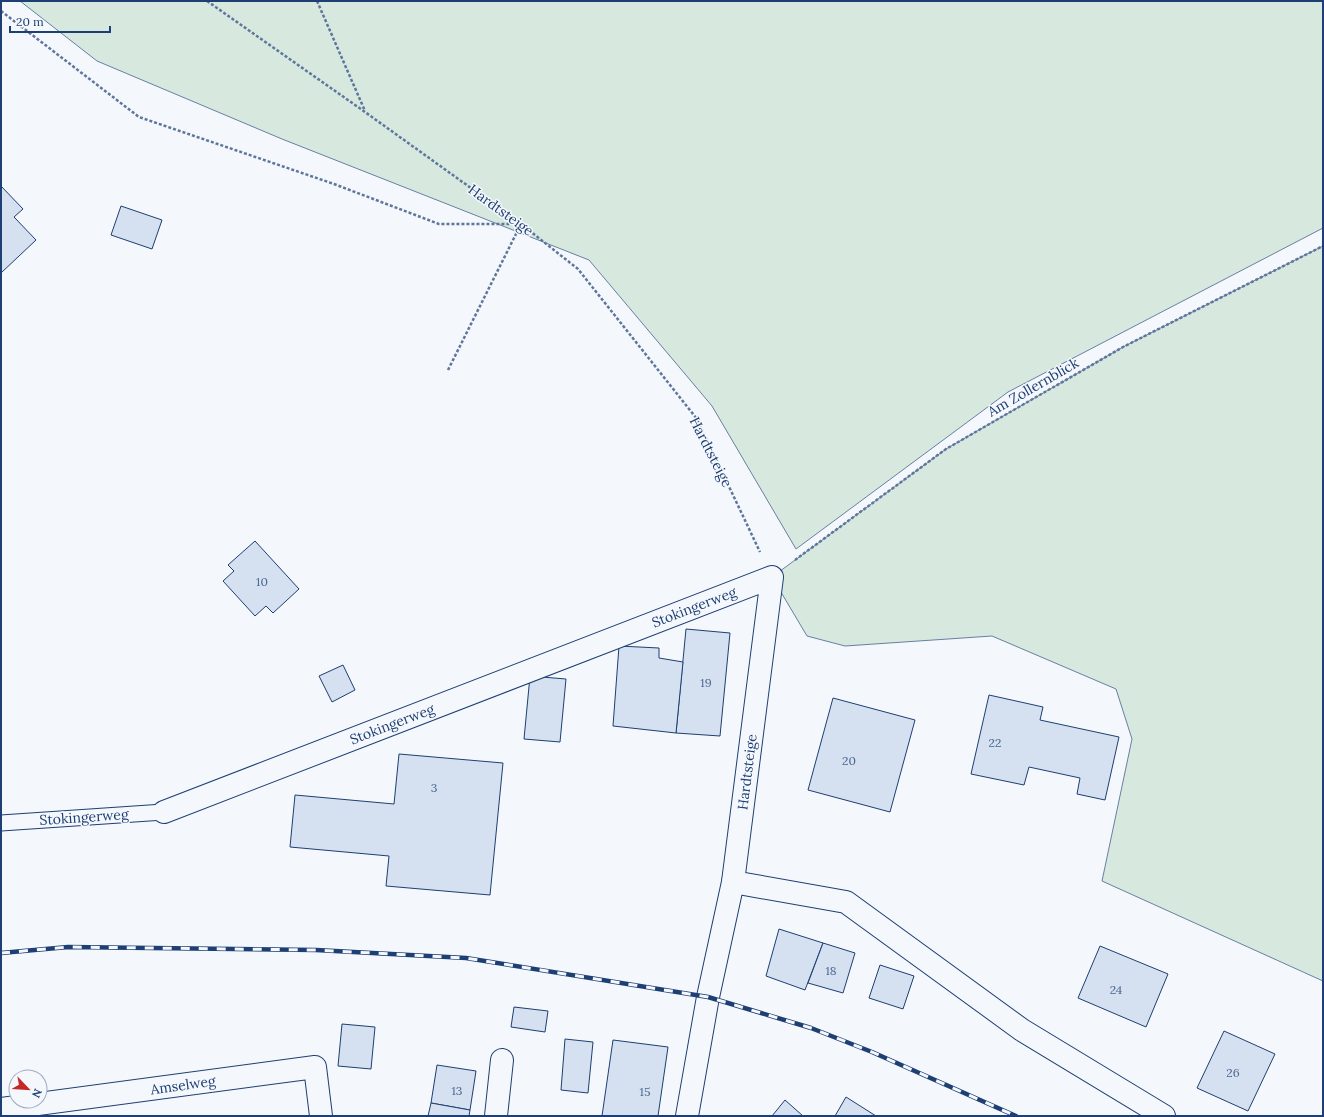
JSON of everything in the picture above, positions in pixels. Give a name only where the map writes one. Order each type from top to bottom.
[{"type":"street","name":"Stokingerweg","points":[[164,812],[772,577]]},
{"type":"street","name":"Hardtsteige","points":[[687,1116],[708,997],[733,882],[772,577]]},
{"type":"street","points":[[733,882],[846,902],[1022,1030],[1164,1116]]},
{"type":"street","points":[[496,1116],[502,1060]]},
{"type":"street","name":"Amselweg","points":[[1,1109],[315,1067],[321,1116]]},
{"type":"lane","name":"Stokingerweg","points":[[1,823],[164,812]]},
{"type":"path","name":"Hardtsteige","points":[[207,1],[521,224],[578,269],[697,419],[772,577]]},
{"type":"path","points":[[317,1],[365,112]]},
{"type":"path","points":[[1,11],[139,117],[334,184],[440,224],[521,224],[448,370]]},
{"type":"path","name":"Am Zollernblick","points":[[772,577],[946,449],[1123,347],[1323,246]]},
{"type":"shaded area","points":[[20,1],[1323,1],[1323,228],[1008,392],[796,549],[712,406],[589,260],[282,139],[97,61]]},
{"type":"shaded area","points":[[1323,246],[1323,981],[1102,881],[1132,739],[1116,689],[992,636],[845,646],[807,636],[772,577],[946,449],[1123,347]]},
{"type":"building","points":[[1,186],[23,209],[14,217],[36,240],[1,273]]},
{"type":"building","points":[[121,206],[162,220],[152,249],[111,235]]},
{"type":"building","points":[[255,541],[299,589],[273,613],[266,606],[255,616],[223,581],[234,571],[228,565]]},
{"type":"building","points":[[686,629],[730,633],[720,736],[676,733]]},
{"type":"building","points":[[619,646],[659,648],[659,658],[683,662],[676,733],[613,726]]},
{"type":"building","points":[[343,665],[355,690],[332,702],[319,676]]},
{"type":"building","points":[[530,676],[566,679],[560,742],[524,739]]},
{"type":"building","points":[[989,695],[1043,707],[1040,720],[1119,737],[1105,800],[1077,794],[1080,778],[1029,767],[1024,785],[971,774]]},
{"type":"building","points":[[833,698],[915,720],[890,812],[808,790]]},
{"type":"building","points":[[399,754],[503,763],[490,895],[386,886],[389,856],[290,847],[295,795],[394,804]]},
{"type":"building","points":[[779,929],[823,943],[805,990],[766,976]]},
{"type":"building","points":[[823,943],[855,953],[843,993],[808,983]]},
{"type":"building","points":[[1100,946],[1168,974],[1146,1027],[1078,998]]},
{"type":"building","points":[[880,965],[914,976],[903,1009],[869,998]]},
{"type":"building","points":[[514,1007],[548,1011],[545,1032],[511,1027]]},
{"type":"building","points":[[342,1024],[375,1027],[371,1069],[338,1066]]},
{"type":"building","points":[[1224,1031],[1275,1054],[1248,1111],[1197,1088]]},
{"type":"building","points":[[565,1039],[593,1042],[588,1093],[561,1090]]},
{"type":"building","points":[[613,1040],[668,1047],[658,1116],[602,1116]]},
{"type":"building","points":[[437,1065],[476,1071],[470,1110],[431,1103]]},
{"type":"building","points":[[846,1097],[876,1116],[835,1116]]},
{"type":"building","points":[[785,1100],[803,1116],[772,1116]]},
{"type":"building","points":[[431,1103],[470,1110],[469,1116],[428,1116]]},
{"type":"railway","points":[[1,953],[68,947],[316,950],[466,958],[708,997],[811,1028],[872,1052],[1016,1116]]}]
